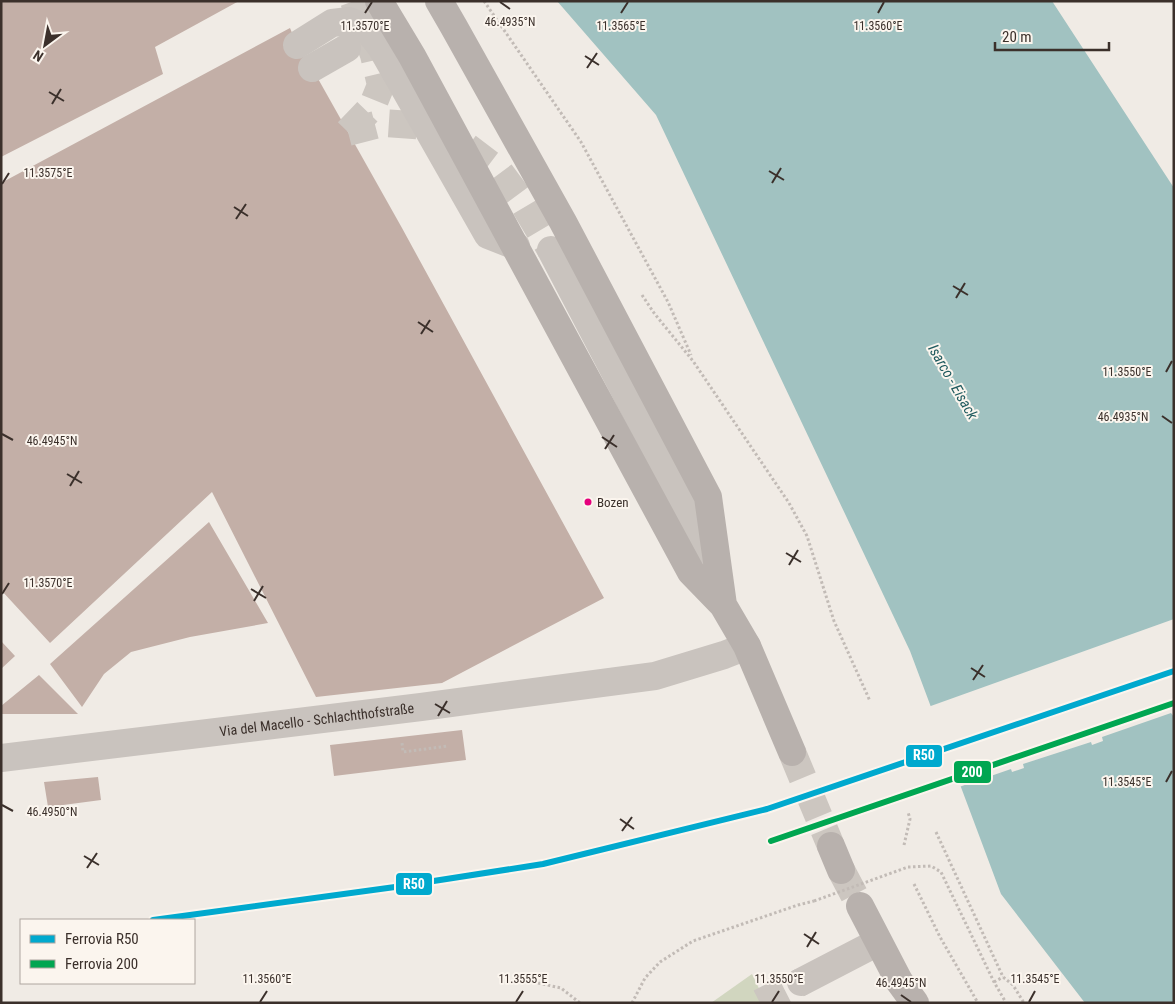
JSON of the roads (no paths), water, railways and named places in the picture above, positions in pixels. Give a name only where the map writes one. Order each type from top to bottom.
[{"type":"main road","points":[[378,1],[412,56],[691,572],[723,605],[747,646],[792,752]]},
{"type":"main road","points":[[439,1],[563,222],[708,497],[723,605]]},
{"type":"main road","points":[[860,906],[899,981],[915,1003]]},
{"type":"street","points":[[297,44],[332,23],[349,21],[366,28],[381,47],[488,235],[516,246]]},
{"type":"street","points":[[312,68],[347,48]]},
{"type":"street","points":[[551,250],[717,569]]},
{"type":"street","name":"Via del Macello - Schlachthofstraße","points":[[1,758],[420,697],[655,676],[747,646]]},
{"type":"street","points":[[801,982],[878,942]]},
{"type":"water","name":"Isarco - Eisack","points":[[557,1],[1052,1],[1174,188],[1174,1003],[1085,1003],[1001,894],[910,651],[656,115]]},
{"type":"tunnel","points":[[348,132],[372,107],[381,85],[374,55],[354,1]]},
{"type":"tunnel","points":[[348,132],[383,123],[428,126],[458,140],[499,171],[525,206],[551,250]]},
{"type":"tunnel","points":[[792,752],[831,846]]},
{"type":"tunnel","points":[[841,870],[860,906]]},
{"type":"tunnel","points":[[760,1003],[801,982]]},
{"type":"rail line","name":"R50","points":[[160,919],[395,887],[543,864],[767,809],[1174,671]]},
{"type":"rail line","name":"200","points":[[771,841],[1174,703]]},
{"type":"place","name":"Bozen","points":[[588,502]]}]
